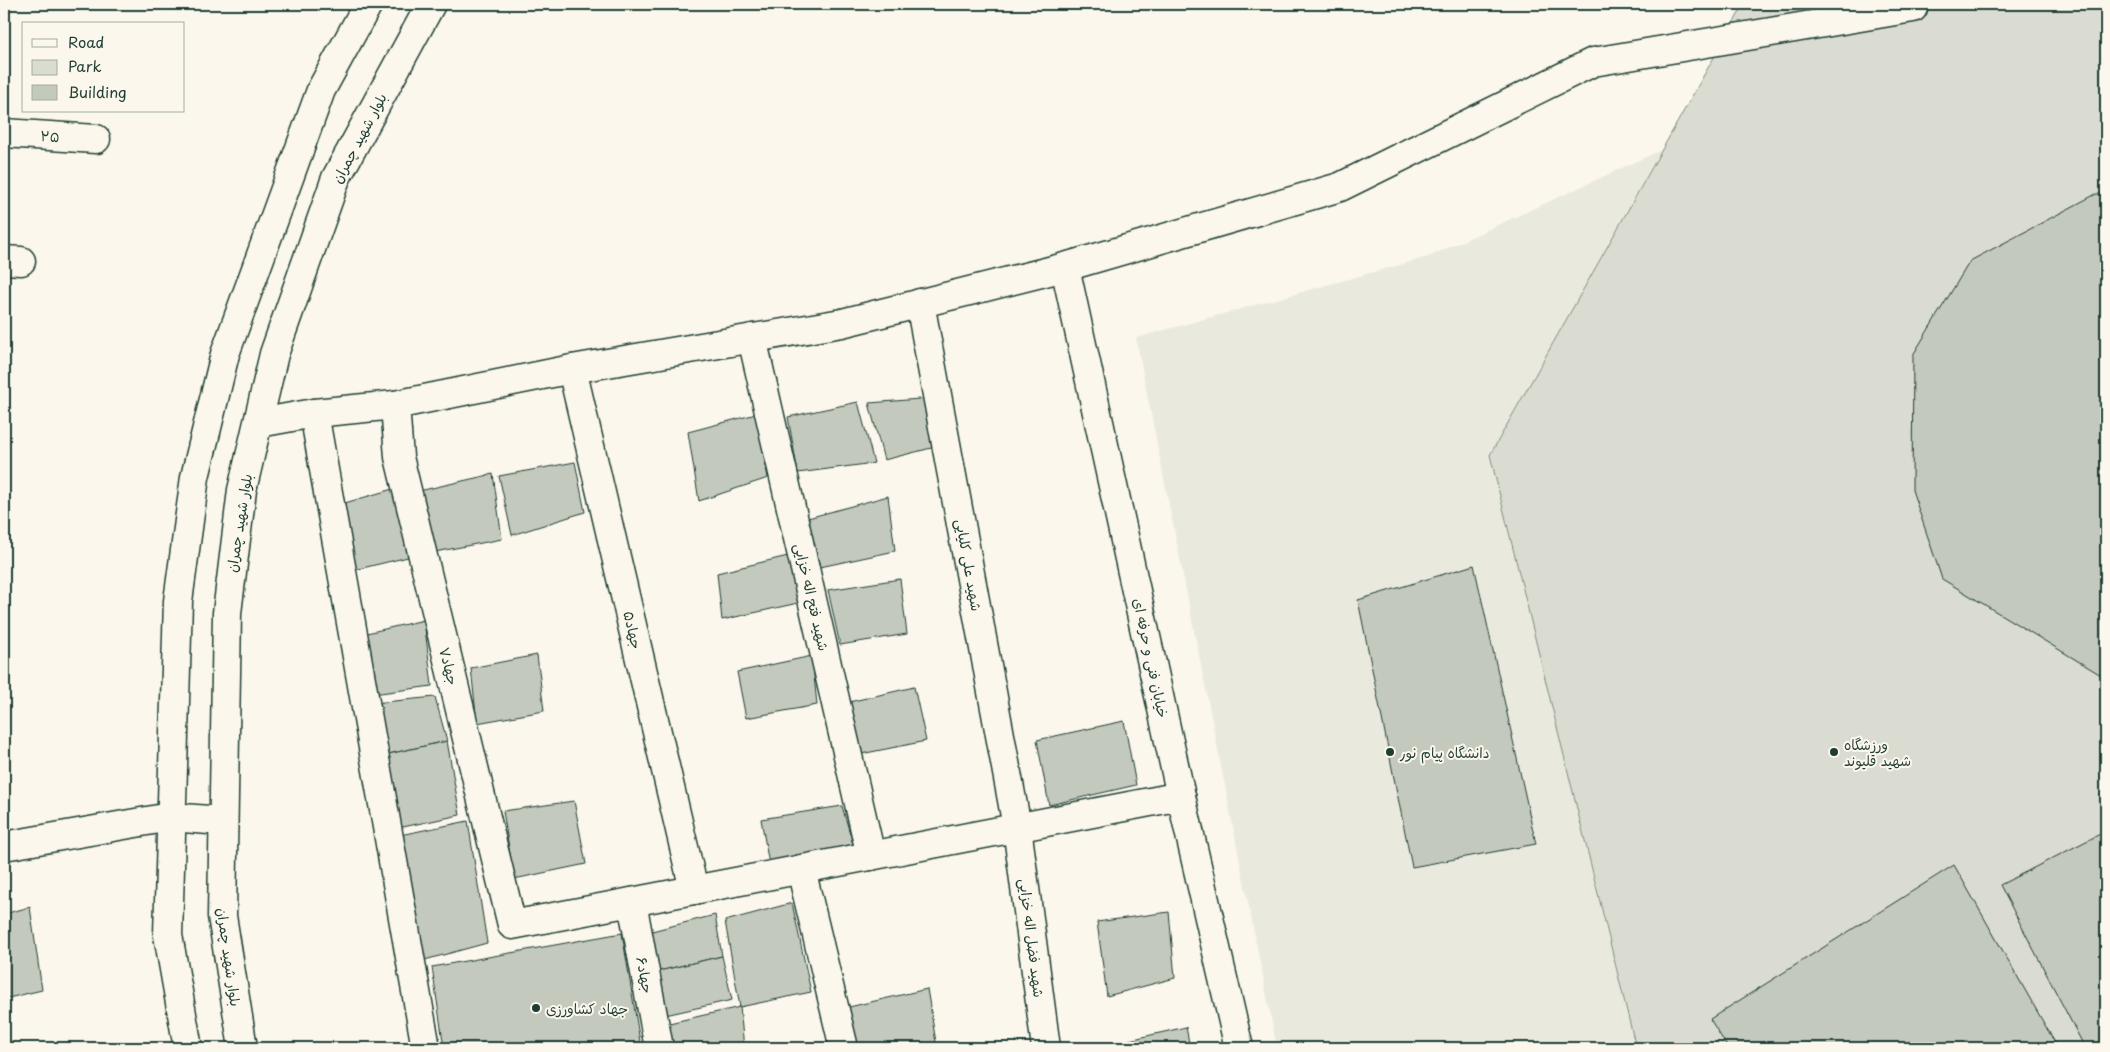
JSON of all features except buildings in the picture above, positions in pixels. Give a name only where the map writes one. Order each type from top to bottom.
[{"type":"street","points":[[188,1048],[168,934],[170,817],[178,601],[195,477],[225,354],[321,90],[368,4]]},
{"type":"street","name":"بلوار شهید چمران","points":[[243,1048],[222,916],[222,821],[227,613],[242,490],[274,354],[336,178],[431,4]]},
{"type":"street","points":[[259,423],[314,414],[395,405],[572,369],[842,323],[1066,267],[1340,187],[1592,62],[1914,8]]},
{"type":"street","name":"۲۵","points":[[4,133],[96,139]]},
{"type":"street","name":"خیابان فنی و حرفه ای","points":[[1066,267],[1181,796],[1239,1048]]},
{"type":"street","name":"شهید علی کلیایی","points":[[920,303],[1017,828]]},
{"type":"street","name":"شهید فتح اله خزایی","points":[[752,338],[872,856]]},
{"type":"street","name":"جهاد۵","points":[[572,369],[694,890]]},
{"type":"street","name":"جهاد۷","points":[[395,405],[399,457],[512,925],[632,902]]},
{"type":"street","points":[[314,414],[426,1048]]},
{"type":"street","points":[[632,902],[1181,796]]},
{"type":"street","points":[[4,846],[170,817],[222,821]]},
{"type":"street","name":"شهید فضل اله خزایی","points":[[1017,828],[1046,1048]]},
{"type":"street","points":[[801,869],[844,1048]]},
{"type":"street","name":"جهاد۶","points":[[632,902],[658,1048]]},
{"type":"shaded area","name":"دانشگاه پیام نور","points":[[1661,150],[1490,455],[1636,1048],[1277,1048],[1136,338],[1428,257]]},
{"type":"green space","name":"ورزشگاه شهید قلیوند","points":[[1744,4],[2106,4],[2106,1048],[1636,1048],[1490,455]]},
{"type":"place","name":"دانشگاه پیام نور","points":[[1390,752]]},
{"type":"place","name":"ورزشگاه شهید قلیوند","points":[[1834,752]]},
{"type":"place","name":"جهاد کشاورزی","points":[[536,1008]]}]
